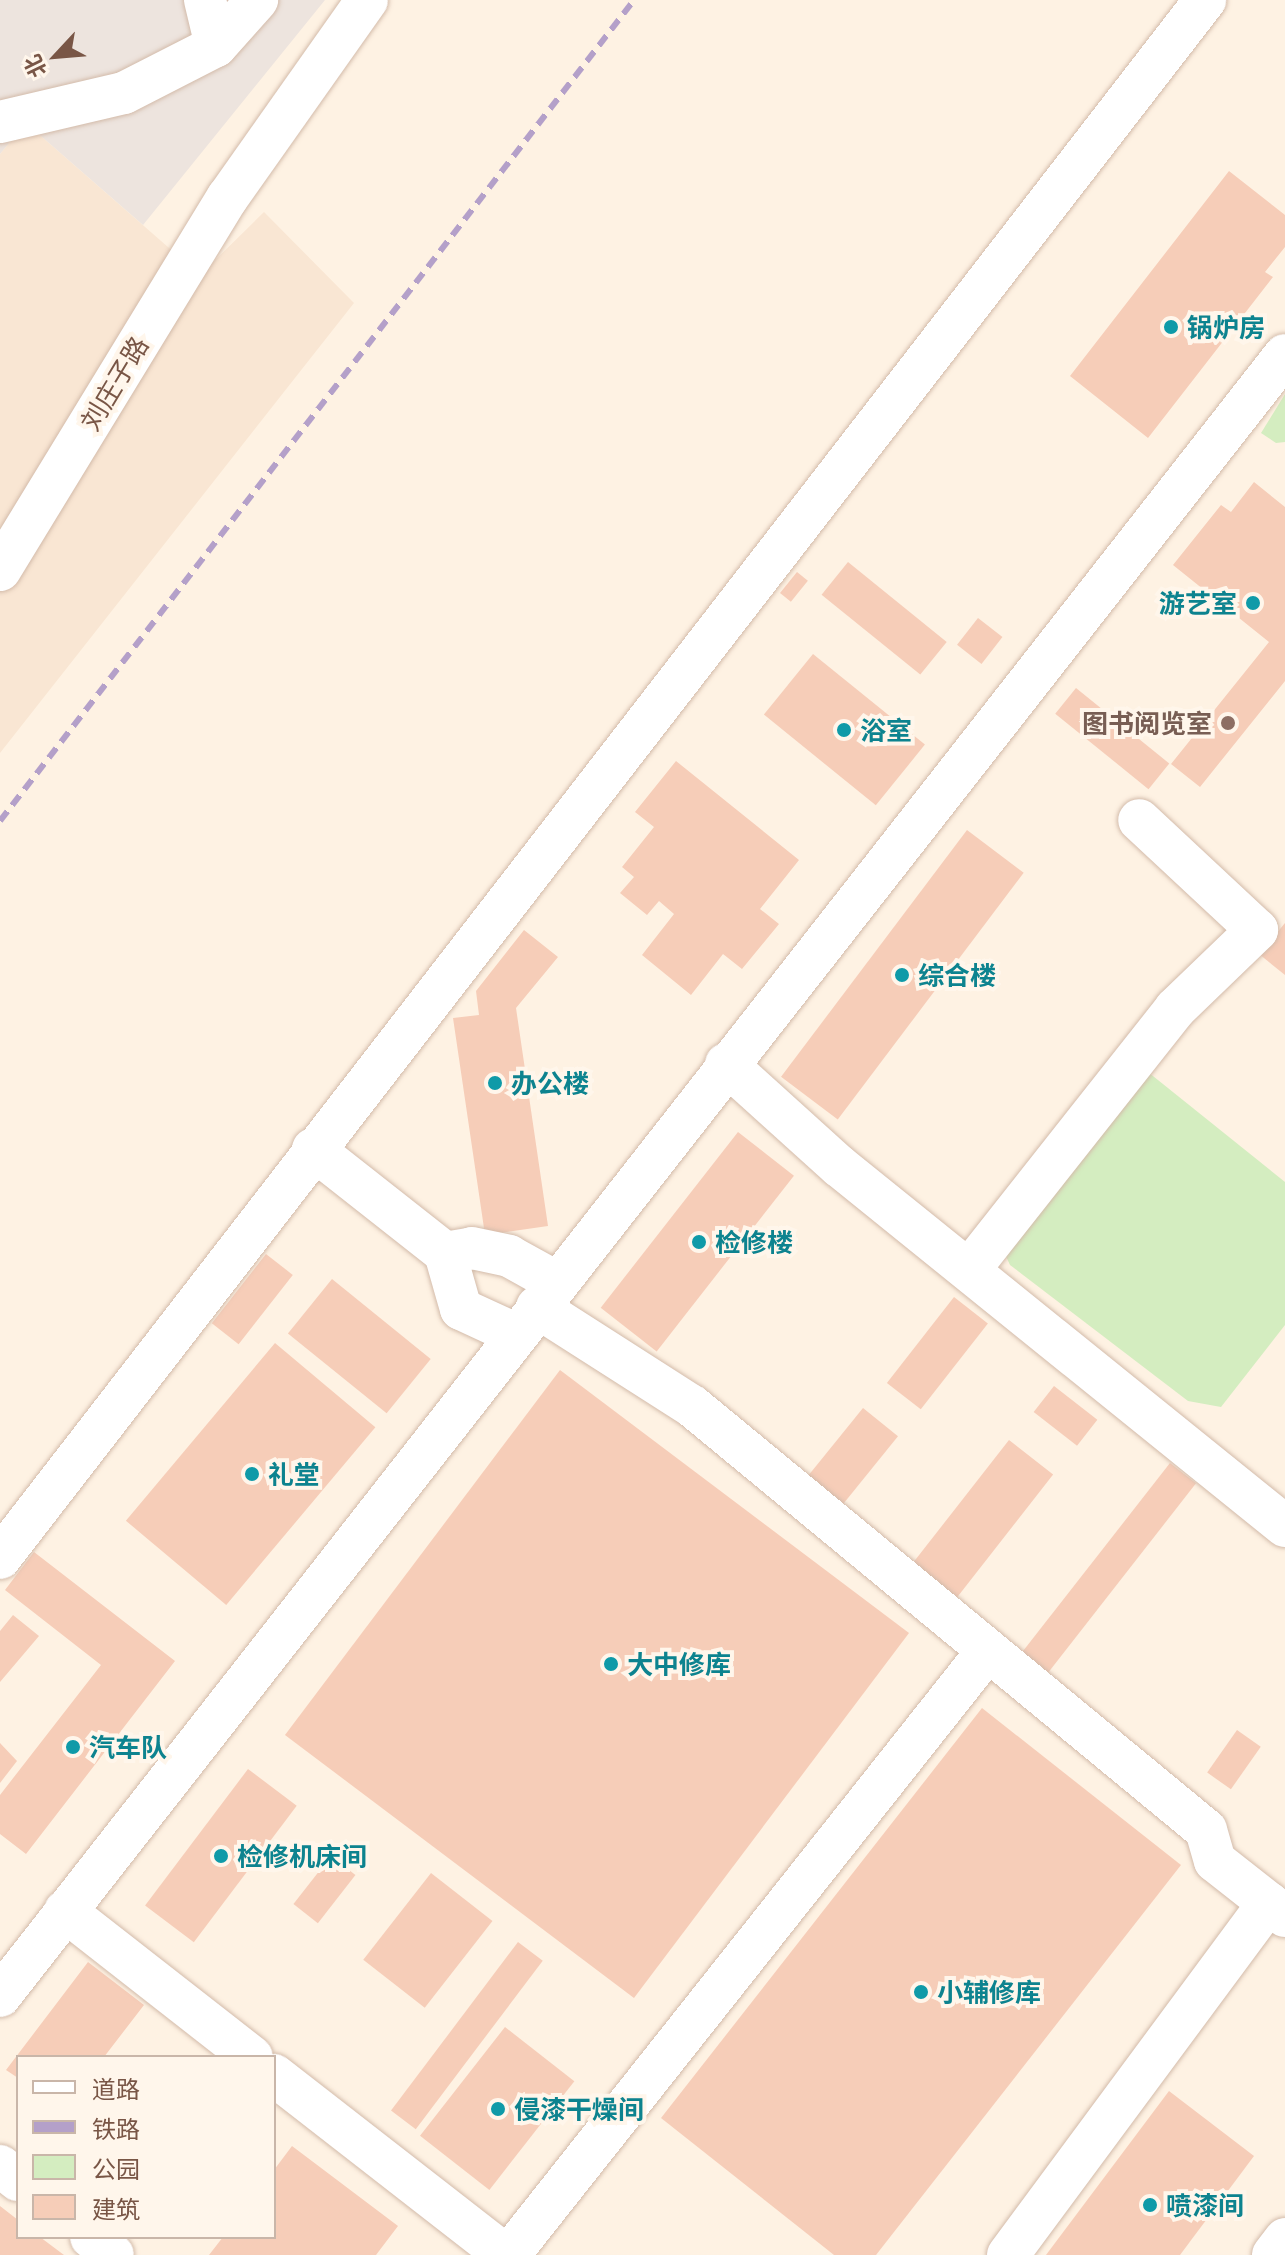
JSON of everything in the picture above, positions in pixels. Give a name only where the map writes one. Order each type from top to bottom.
[{"type":"street","points":[[205,0],[216,46]]},
{"type":"street","points":[[0,122],[124,93],[216,46],[257,0]]},
{"type":"street","name":"刘庄子路","points":[[0,570],[228,197],[367,0]]},
{"type":"street","points":[[0,1558],[313,1149],[1205,0]]},
{"type":"street","points":[[0,1996],[726,1064],[1285,355]]},
{"type":"street","points":[[969,1270],[1175,1009],[1257,930],[1139,820]]},
{"type":"street","points":[[726,1064],[969,1270],[1285,1526]]},
{"type":"street","points":[[313,1149],[445,1253],[461,1309],[536,1307]]},
{"type":"street","points":[[445,1253],[472,1248],[509,1256],[536,1307],[692,1406],[985,1654],[1206,1830],[1215,1861],[1277,1909],[1008,2255]]},
{"type":"street","points":[[276,2077],[507,2255],[985,1654]]},
{"type":"street","points":[[65,1911],[249,2055]]},
{"type":"street","points":[[0,2166],[16,2178]]},
{"type":"street","points":[[93,2239],[113,2255]]},
{"type":"street","points":[[1273,2255],[1285,2239]]},
{"type":"shaded area","points":[[0,0],[325,0],[143,225],[26,123],[0,154]]},
{"type":"shaded area","points":[[26,123],[200,275],[264,212],[354,303],[0,753],[0,154]]},
{"type":"green space","points":[[1285,394],[1285,442],[1276,443],[1261,433]]},
{"type":"green space","points":[[1138,1064],[1285,1182],[1285,1325],[1221,1407],[1188,1401],[1010,1265],[1003,1250]]},
{"type":"building","name":"锅炉房","points":[[1229,171],[1285,215],[1285,247],[1265,272],[1273,277],[1148,438],[1070,376]]},
{"type":"building","name":"游艺室","points":[[1254,482],[1285,507],[1285,681],[1200,787],[1171,764],[1269,642],[1173,565],[1221,505],[1231,512]]},
{"type":"building","points":[[848,562],[947,642],[920,675],[822,595]]},
{"type":"building","points":[[797,572],[808,581],[791,602],[780,593]]},
{"type":"building","points":[[978,618],[1002,637],[981,664],[957,645]]},
{"type":"building","name":"浴室","points":[[813,654],[925,745],[876,805],[764,715]]},
{"type":"building","points":[[1076,688],[1169,764],[1148,789],[1055,714]]},
{"type":"building","points":[[676,761],[799,860],[760,909],[779,924],[742,969],[723,954],[691,995],[642,955],[674,914],[659,901],[647,915],[620,893],[634,877],[622,867],[654,827],[635,812]]},
{"type":"building","name":"综合楼","points":[[967,830],[1024,873],[838,1120],[781,1077]]},
{"type":"building","points":[[1285,923],[1285,975],[1259,954]]},
{"type":"building","name":"办公楼","points":[[524,930],[558,957],[516,1008],[548,1226],[485,1235],[453,1018],[479,1015],[476,991]]},
{"type":"building","name":"检修楼","points":[[738,1132],[794,1176],[657,1351],[601,1308]]},
{"type":"building","points":[[266,1254],[293,1275],[239,1344],[212,1323]]},
{"type":"building","points":[[332,1279],[431,1359],[387,1413],[288,1333]]},
{"type":"building","points":[[954,1297],[988,1323],[921,1409],[887,1383]]},
{"type":"building","name":"礼堂","points":[[275,1343],[375,1427],[226,1605],[126,1521]]},
{"type":"building","name":"大中修库","points":[[560,1370],[909,1633],[634,1998],[285,1735]]},
{"type":"building","points":[[1054,1386],[1097,1420],[1077,1446],[1034,1412]]},
{"type":"building","points":[[863,1408],[898,1436],[841,1506],[806,1478]]},
{"type":"building","points":[[1009,1440],[1053,1474],[955,1601],[910,1566]]},
{"type":"building","points":[[1170,1463],[1196,1483],[1045,1677],[1019,1657]]},
{"type":"building","points":[[34,1552],[175,1661],[26,1854],[0,1834],[0,1795],[101,1665],[5,1590]]},
{"type":"building","points":[[13,1615],[39,1636],[0,1682],[0,1631]]},
{"type":"building","name":"小辅修库","points":[[982,1708],[1181,1865],[876,2255],[834,2255],[661,2118]]},
{"type":"building","points":[[1237,1730],[1261,1747],[1231,1789],[1207,1773]]},
{"type":"building","points":[[0,1743],[17,1761],[0,1783]]},
{"type":"building","name":"检修机床间","points":[[248,1769],[297,1806],[194,1942],[145,1906]]},
{"type":"building","points":[[331,1856],[355,1875],[318,1923],[293,1904]]},
{"type":"building","points":[[431,1873],[492,1921],[425,2008],[363,1960]]},
{"type":"building","points":[[518,1942],[543,1961],[416,2129],[391,2111]]},
{"type":"building","points":[[88,1962],[144,2005],[106,2055],[17,2055]]},
{"type":"building","name":"侵漆干燥间","points":[[505,2027],[574,2081],[489,2190],[420,2136]]},
{"type":"building","points":[[16,2057],[16,2077],[6,2070]]},
{"type":"building","name":"喷漆间","points":[[1169,2091],[1254,2156],[1180,2255],[1046,2255]]},
{"type":"building","points":[[292,2146],[398,2226],[376,2255],[209,2255],[221,2239],[276,2239],[276,2167]]},
{"type":"building","points":[[0,2206],[16,2218],[16,2239],[43,2239],[64,2255],[0,2255]]},
{"type":"railway","points":[[0,821],[634,0]]},
{"type":"place","name":"锅炉房","points":[[1171,327]]},
{"type":"place","name":"游艺室","points":[[1253,603]]},
{"type":"place","name":"图书阅览室","points":[[1228,723]]},
{"type":"place","name":"浴室","points":[[844,730]]},
{"type":"place","name":"综合楼","points":[[902,975]]},
{"type":"place","name":"办公楼","points":[[495,1083]]},
{"type":"place","name":"检修楼","points":[[699,1242]]},
{"type":"place","name":"礼堂","points":[[252,1474]]},
{"type":"place","name":"大中修库","points":[[611,1664]]},
{"type":"place","name":"汽车队","points":[[73,1747]]},
{"type":"place","name":"检修机床间","points":[[221,1856]]},
{"type":"place","name":"小辅修库","points":[[921,1992]]},
{"type":"place","name":"侵漆干燥间","points":[[498,2109]]},
{"type":"place","name":"喷漆间","points":[[1150,2205]]}]
